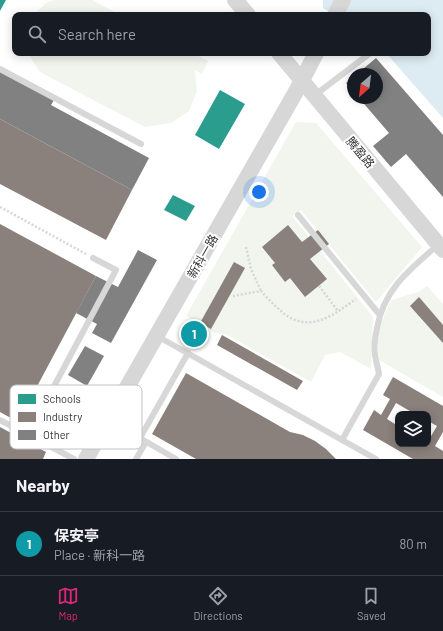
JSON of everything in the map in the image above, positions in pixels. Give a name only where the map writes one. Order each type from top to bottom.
[{"type":"street","points":[[235,0],[245,12]]},
{"type":"street","points":[[337,12],[343,0]]},
{"type":"street","name":"腾盈路","points":[[282,56],[441,248]]},
{"type":"street","name":"新科一路","points":[[129,385],[314,56]]},
{"type":"street","name":"新科一路","points":[[86,459],[92,449]]},
{"type":"lane","points":[[315,95],[366,56]]},
{"type":"lane","points":[[0,69],[141,144]]},
{"type":"lane","points":[[298,215],[379,314]]},
{"type":"lane","points":[[342,440],[379,374],[375,355],[375,334],[379,314],[387,296],[413,267],[441,248]]},
{"type":"lane","points":[[55,385],[116,270],[93,258]]},
{"type":"lane","points":[[157,336],[376,459]]},
{"type":"lane","points":[[142,434],[188,354]]},
{"type":"lane","points":[[0,420],[10,425]]},
{"type":"lane","points":[[142,439],[176,459]]},
{"type":"lane","points":[[142,449],[146,442]]},
{"type":"lane","points":[[55,449],[74,459]]},
{"type":"lane","points":[[136,459],[142,449]]},
{"type":"path","points":[[0,207],[93,258]]},
{"type":"path","points":[[246,247],[251,269],[261,291],[281,312],[301,323],[316,322],[338,311],[362,294]]},
{"type":"path","points":[[319,286],[338,311]]},
{"type":"path","points":[[233,296],[261,291]]},
{"type":"shaded area","points":[[55,0],[92,0],[114,12],[36,12],[46,3]]},
{"type":"shaded area","points":[[323,0],[443,0],[443,118],[389,56],[431,56],[431,12],[330,12],[323,8]]},
{"type":"shaded area","points":[[31,56],[198,56],[208,61],[202,74],[195,70],[197,91],[189,111],[171,123],[145,127],[40,72]]},
{"type":"shaded area","points":[[296,122],[316,123],[422,247],[376,302],[301,210],[292,216],[373,317],[371,369],[340,352],[325,355],[311,382],[225,334],[215,333],[186,316]]},
{"type":"shaded area","points":[[427,286],[443,304],[443,397],[379,360],[378,343],[380,329],[384,315],[392,300],[420,291]]},
{"type":"building: Schools","points":[[0,0],[6,0],[0,11]]},
{"type":"building: Schools","points":[[220,90],[245,104],[219,149],[195,135]]},
{"type":"building: Schools","points":[[173,195],[195,206],[186,221],[164,210]]},
{"type":"building: Industry","points":[[0,119],[132,190],[106,240],[0,184]]},
{"type":"building: Industry","points":[[0,224],[96,276],[38,385],[10,385],[10,418],[0,412]]},
{"type":"building: Industry","points":[[288,225],[302,242],[318,230],[329,244],[310,259],[327,279],[305,297],[290,278],[285,282],[272,265],[275,263],[262,247]]},
{"type":"building: Industry","points":[[234,262],[245,268],[211,329],[200,323]]},
{"type":"building: Industry","points":[[419,297],[443,325],[443,343],[410,306]]},
{"type":"building: Industry","points":[[195,322],[203,326],[192,345],[185,341]]},
{"type":"building: Industry","points":[[222,335],[303,381],[297,390],[217,345]]},
{"type":"building: Industry","points":[[186,373],[290,432],[303,435],[315,441],[336,459],[196,459],[152,434]]},
{"type":"building: Industry","points":[[393,377],[443,406],[443,432],[435,446],[443,451],[443,459],[413,459],[363,430],[374,410],[381,415],[390,399],[383,395]]},
{"type":"building: Industry","points":[[0,427],[10,432],[10,449],[40,449],[46,452],[43,459],[0,459]]},
{"type":"building: Other","points":[[376,58],[443,135],[443,197],[406,154],[391,167],[373,146],[389,133],[364,104],[383,104],[383,68],[364,68]]},
{"type":"building: Other","points":[[0,72],[54,100],[51,105],[149,158],[132,190],[0,119]]},
{"type":"building: Other","points":[[138,250],[157,260],[111,343],[92,333],[97,324],[76,313],[96,276],[118,287]]},
{"type":"building: Other","points":[[85,346],[104,356],[88,385],[68,375]]},
{"type":"place","name":"保安亭","points":[[194,334]]}]
